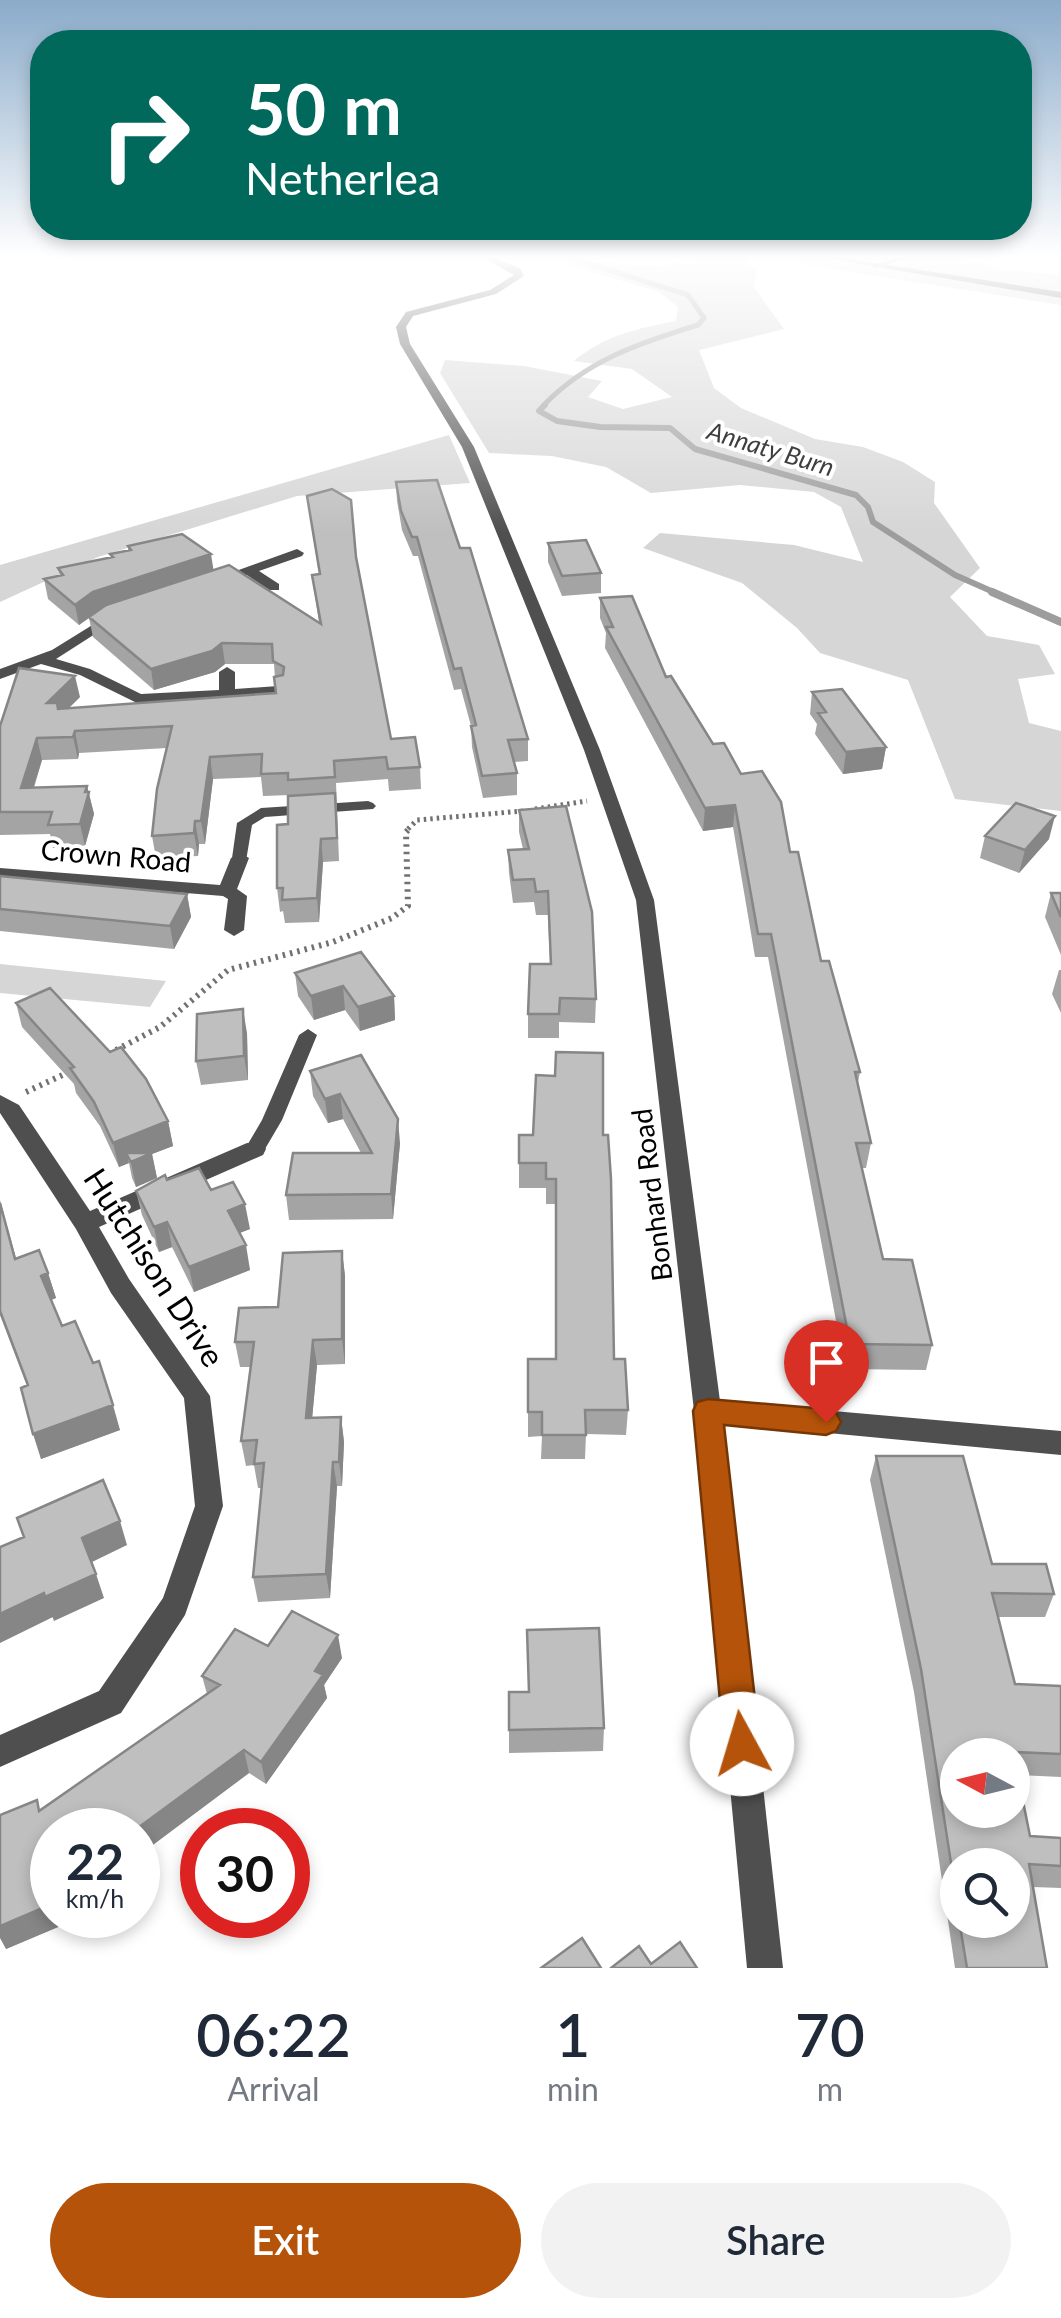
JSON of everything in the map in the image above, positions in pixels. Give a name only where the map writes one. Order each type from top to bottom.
[{"type":"street","name":"Bonhard Road","points":[[410,350],[468,447],[610,798],[645,900],[708,1411],[765,1968]]},
{"type":"street","points":[[194,588],[296,554]]},
{"type":"street","points":[[248,570],[274,587]]},
{"type":"street","points":[[0,674],[57,653],[104,619],[140,606]]},
{"type":"street","points":[[40,659],[85,672],[113,690],[139,699],[278,691]]},
{"type":"street","points":[[228,672],[228,694]]},
{"type":"street","name":"Crown Road","points":[[227,891],[240,858]]},
{"type":"street","name":"Crown Road","points":[[0,872],[227,891],[238,896],[234,930]]},
{"type":"street","name":"Hutchison Drive","points":[[0,1751],[110,1702],[175,1606],[209,1506],[196,1396],[120,1286],[85,1222],[11,1110],[1,1103]]},
{"type":"street","points":[[85,1222],[255,1149]]},
{"type":"street","points":[[708,1411],[1061,1444]]},
{"type":"lane","points":[[240,858],[245,823],[261,812],[368,806]]},
{"type":"lane","points":[[255,1149],[272,1120],[308,1034]]},
{"type":"path","points":[[99,1058],[160,1027],[228,970],[333,942],[400,912],[411,898],[406,832],[417,820],[610,798]]},
{"type":"path","points":[[1,1103],[85,1064]]},
{"type":"shaded area","points":[[700,350],[714,388],[741,408],[815,439],[863,447],[903,462],[935,482],[934,503],[980,568],[950,597],[987,636],[1039,645],[1055,674],[1018,679],[1029,723],[1061,731],[1061,811],[955,799],[908,680],[820,653],[797,628],[742,583],[643,548],[660,533],[794,545],[863,562],[841,507],[814,492],[740,485],[651,493],[606,467],[552,456],[489,453],[440,373],[445,360],[524,366],[602,381],[588,397],[623,409],[672,397],[632,369],[574,361],[585,352]]},
{"type":"shaded area","points":[[449,435],[470,483],[297,496],[98,557],[0,602],[0,565]]},
{"type":"shaded area","points":[[0,964],[166,981],[150,1007],[0,993]]},
{"type":"building","points":[[437,480],[460,548],[470,548],[528,739],[508,740],[517,773],[482,776],[471,726],[476,725],[461,668],[454,669],[417,537],[412,537],[401,511],[396,482]]},
{"type":"building","points":[[332,489],[351,500],[356,557],[391,739],[415,737],[420,767],[388,769],[386,757],[334,761],[335,777],[288,780],[288,773],[261,774],[262,754],[210,757],[201,821],[195,821],[194,833],[152,836],[157,789],[172,726],[75,731],[73,737],[37,738],[21,788],[87,786],[85,792],[89,792],[80,824],[48,825],[52,812],[0,812],[0,726],[19,668],[75,676],[47,703],[57,703],[58,709],[276,693],[274,677],[283,675],[284,667],[273,661],[272,644],[222,643],[212,651],[151,669],[89,617],[106,605],[229,565],[321,624],[312,575],[320,574],[307,496]]},
{"type":"building","points":[[182,534],[211,554],[93,592],[75,605],[44,579],[63,575],[58,568],[113,557],[110,554],[131,550],[128,546]]},
{"type":"building","points":[[586,540],[601,573],[562,576],[548,543]]},
{"type":"building","points":[[632,596],[666,677],[671,676],[713,744],[724,743],[741,774],[762,771],[781,802],[790,852],[798,852],[821,961],[829,961],[860,1072],[855,1072],[871,1143],[856,1143],[883,1259],[912,1260],[932,1345],[850,1344],[771,934],[758,934],[735,805],[705,808],[606,627],[613,627],[600,598]]},
{"type":"building","points":[[842,689],[886,747],[846,752],[818,713],[826,712],[812,692]]},
{"type":"building","points":[[335,793],[337,838],[321,839],[317,898],[282,900],[283,888],[277,888],[277,825],[288,824],[288,796]]},
{"type":"building","points":[[1016,803],[1055,816],[1025,850],[985,836]]},
{"type":"building","points":[[566,806],[592,912],[596,999],[560,998],[559,1014],[528,1014],[530,964],[551,964],[548,891],[536,892],[534,879],[513,880],[508,850],[529,849],[519,810]]},
{"type":"building","points":[[0,876],[187,894],[170,926],[0,909]]},
{"type":"building","points":[[1051,893],[1061,893],[1061,917]]},
{"type":"building","points":[[361,952],[394,996],[358,1007],[343,986],[311,996],[295,973]]},
{"type":"building","points":[[50,988],[110,1052],[121,1047],[146,1079],[168,1121],[113,1143],[94,1102],[70,1068],[74,1067],[16,1003]]},
{"type":"building","points":[[243,1009],[244,1056],[196,1061],[197,1014]]},
{"type":"building","points":[[556,1052],[603,1053],[603,1135],[608,1135],[611,1179],[614,1359],[625,1359],[628,1410],[585,1410],[586,1435],[542,1435],[542,1412],[528,1412],[528,1359],[556,1359],[556,1179],[546,1179],[546,1163],[519,1163],[519,1135],[533,1135],[536,1075],[555,1076]]},
{"type":"building","points":[[361,1055],[398,1119],[391,1194],[286,1195],[293,1153],[372,1153],[340,1094],[325,1099],[310,1071]]},
{"type":"building","points":[[126,1153],[152,1153],[131,1162]]},
{"type":"building","points":[[199,1168],[211,1190],[233,1182],[245,1204],[228,1211],[246,1245],[189,1267],[167,1222],[154,1227],[136,1191],[165,1175],[167,1180]]},
{"type":"building","points":[[0,1203],[15,1259],[39,1250],[48,1273],[41,1276],[62,1326],[75,1321],[93,1363],[99,1361],[113,1405],[33,1434],[21,1388],[28,1385],[0,1311]]},
{"type":"building","points":[[342,1251],[342,1339],[313,1340],[306,1418],[341,1417],[339,1462],[333,1462],[326,1574],[253,1577],[264,1463],[254,1464],[257,1440],[241,1441],[254,1342],[235,1342],[239,1308],[278,1307],[283,1253]]},
{"type":"building","points":[[876,1456],[963,1456],[992,1564],[1046,1564],[1054,1594],[992,1593],[1015,1684],[1061,1686],[1061,1754],[1030,1753],[1030,1738],[940,1738],[940,1792],[921,1669]]},
{"type":"building","points":[[103,1480],[120,1521],[82,1538],[96,1574],[0,1614],[0,1547],[24,1537],[17,1518]]},
{"type":"building","points":[[292,1611],[338,1635],[315,1671],[323,1675],[261,1762],[244,1750],[160,1812],[160,1808],[43,1808],[220,1685],[202,1676],[235,1629],[268,1646]]},
{"type":"building","points":[[599,1628],[604,1728],[509,1730],[509,1692],[529,1692],[527,1630]]},
{"type":"building","points":[[37,1800],[38,1808],[30,1808],[30,1913],[0,1926],[0,1815]]},
{"type":"building","points":[[946,1828],[1028,1828],[1030,1836],[1061,1838],[1061,1866],[1030,1864],[1030,1848],[949,1848]]},
{"type":"building","points":[[1030,1870],[1047,1968],[967,1968],[962,1938],[1030,1938]]},
{"type":"building","points":[[582,1938],[601,1968],[541,1968]]},
{"type":"building","points":[[680,1942],[697,1968],[611,1968],[639,1946],[651,1964]]},
{"type":"waterway","name":"Annaty Burn","points":[[542,407],[576,377],[628,350]]},
{"type":"waterway","name":"Annaty Burn","points":[[545,405],[539,411],[557,421],[600,427],[670,428],[695,449],[856,495],[868,507],[873,522],[955,575],[998,594]]},
{"type":"waterway","name":"Annaty Burn","points":[[992,592],[1061,622]]},
{"type":"route","points":[[742,1744],[708,1411],[826,1422]]}]
